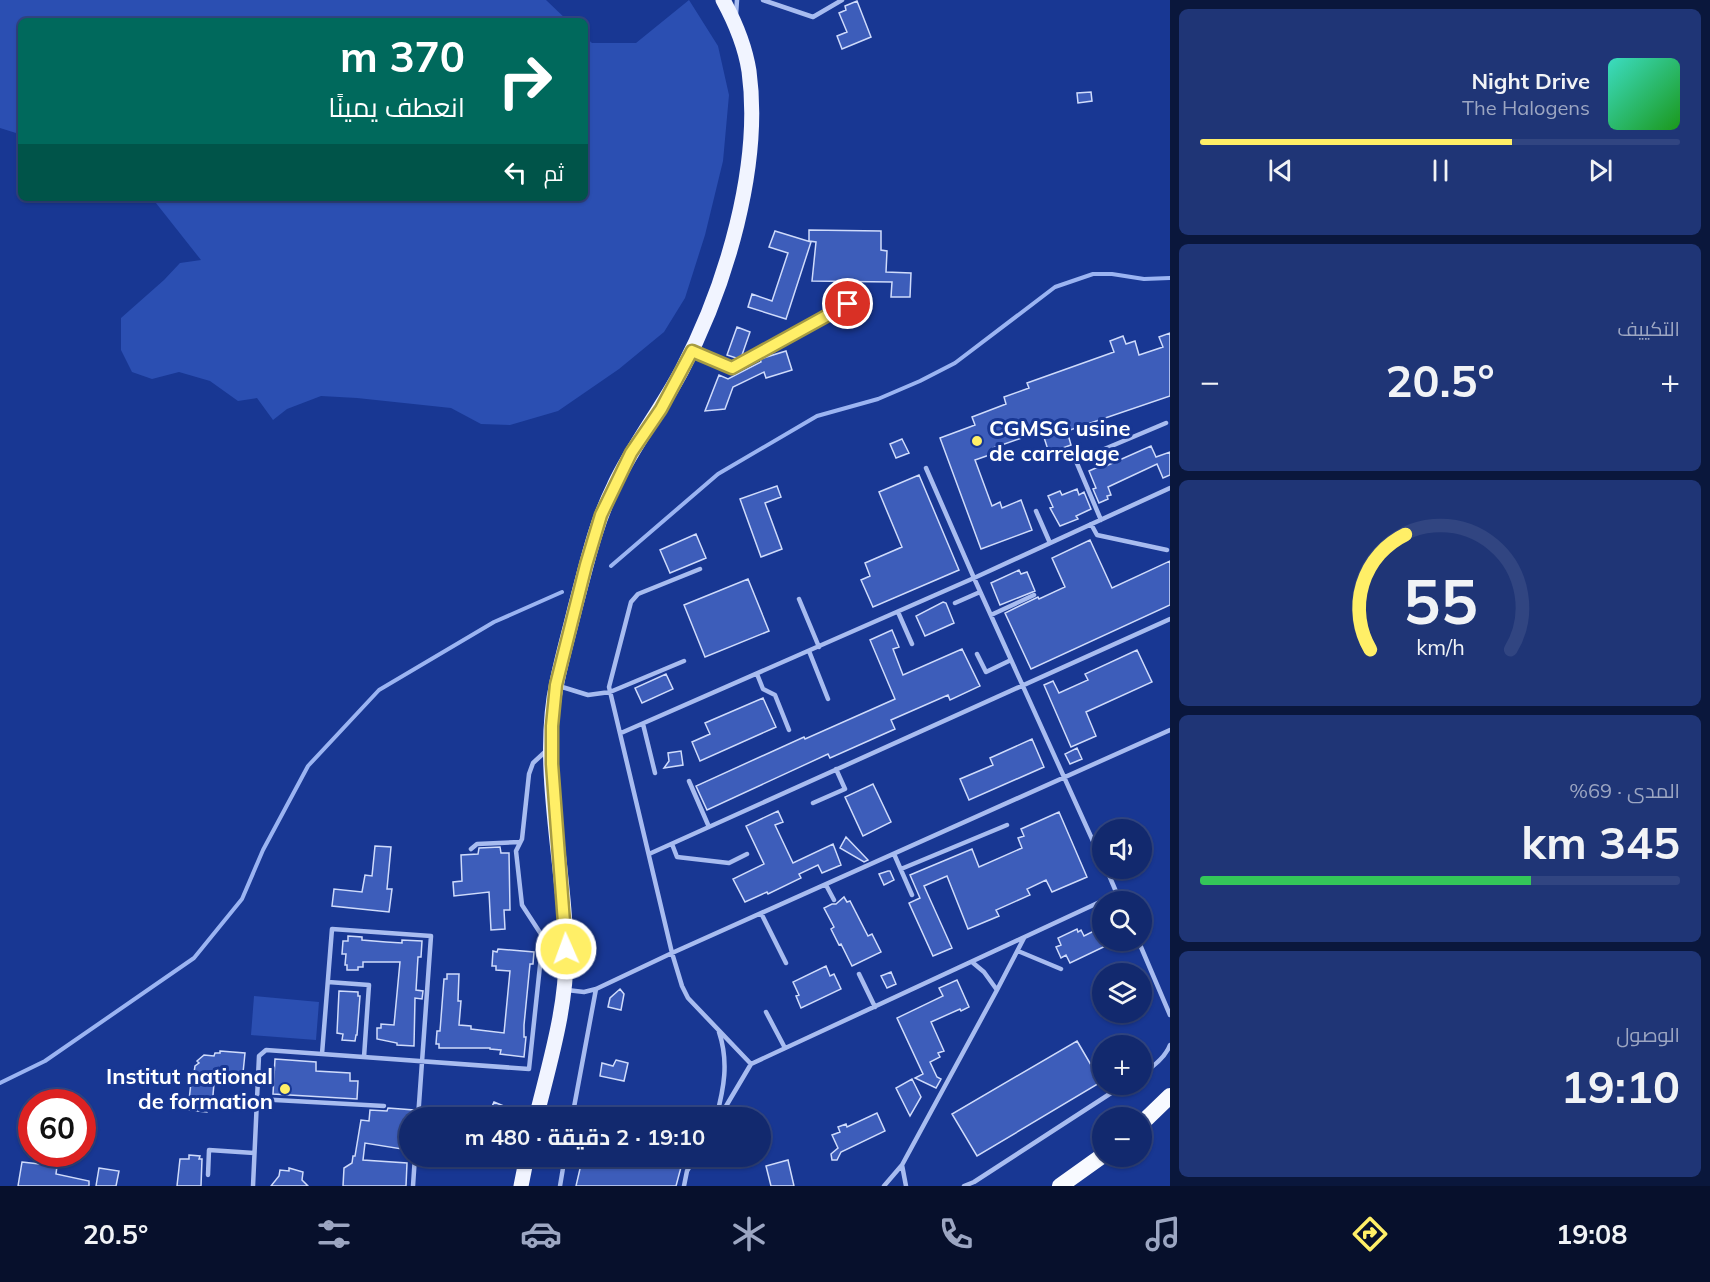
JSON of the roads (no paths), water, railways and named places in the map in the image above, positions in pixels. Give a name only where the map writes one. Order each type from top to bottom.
[{"type":"highway","points":[[1152,1114],[1170,1096]]},
{"type":"highway","points":[[1060,1186],[1092,1163]]},
{"type":"main road","points":[[539,1107],[564,990],[566,949],[551,748],[556,685],[601,515],[631,453],[661,409],[692,351],[718,291],[737,221],[753,132],[749,70],[735,23],[723,0]]},
{"type":"main road","points":[[515,1186],[523,1167]]},
{"type":"main road","points":[[520,1186],[524,1167]]},
{"type":"lane","points":[[735,23],[737,0]]},
{"type":"lane","points":[[763,0],[813,17],[842,0]]},
{"type":"lane","points":[[692,351],[732,368],[848,304]]},
{"type":"lane","points":[[1101,520],[1076,461],[1166,423]]},
{"type":"lane","points":[[926,468],[1092,839]]},
{"type":"lane","points":[[621,733],[898,612],[1170,488]]},
{"type":"lane","points":[[1036,511],[1050,543]]},
{"type":"lane","points":[[1091,524],[1097,535],[1167,550]]},
{"type":"lane","points":[[700,569],[638,594],[631,602],[609,687],[672,953],[682,986],[688,998],[751,1064]]},
{"type":"lane","points":[[955,603],[980,592]]},
{"type":"lane","points":[[991,615],[1034,595]]},
{"type":"lane","points":[[799,599],[819,647]]},
{"type":"lane","points":[[898,612],[912,644]]},
{"type":"lane","points":[[649,854],[1170,619]]},
{"type":"lane","points":[[809,651],[828,699]]},
{"type":"lane","points":[[977,654],[986,672],[1011,660]]},
{"type":"lane","points":[[556,685],[571,692],[588,695],[610,692],[684,661]]},
{"type":"lane","points":[[758,674],[763,689],[775,695],[789,730]]},
{"type":"lane","points":[[643,724],[655,773]]},
{"type":"lane","points":[[564,990],[584,992],[596,989],[1170,730]]},
{"type":"lane","points":[[550,948],[519,897],[516,851],[520,842],[529,774],[533,763],[551,748]]},
{"type":"lane","points":[[813,803],[845,789],[836,769]]},
{"type":"lane","points":[[689,781],[709,827]]},
{"type":"lane","points":[[901,869],[1007,825]]},
{"type":"lane","points":[[471,849],[477,844],[520,842]]},
{"type":"lane","points":[[672,844],[677,857],[729,863],[747,854]]},
{"type":"lane","points":[[894,854],[912,895]]},
{"type":"lane","points":[[826,885],[834,900]]},
{"type":"lane","points":[[724,1107],[751,1064],[1092,906]]},
{"type":"lane","points":[[761,913],[786,963]]},
{"type":"lane","points":[[322,1054],[332,929],[431,936],[419,1107]]},
{"type":"lane","points":[[884,1186],[902,1165],[1025,937]]},
{"type":"lane","points":[[529,1069],[542,947],[566,949]]},
{"type":"lane","points":[[1018,951],[1060,969]]},
{"type":"lane","points":[[1143,951],[1170,1015]]},
{"type":"lane","points":[[972,962],[984,972],[998,990]]},
{"type":"lane","points":[[859,974],[875,1007]]},
{"type":"lane","points":[[328,982],[369,986],[364,1057]]},
{"type":"lane","points":[[575,1107],[596,989]]},
{"type":"lane","points":[[766,1012],[785,1048]]},
{"type":"lane","points":[[719,1031],[724,1048],[726,1075],[719,1107]]},
{"type":"lane","points":[[1152,1067],[1170,1045]]},
{"type":"lane","points":[[253,1186],[259,1056],[266,1050],[548,1071]]},
{"type":"lane","points":[[964,1186],[974,1182],[1108,1095]]},
{"type":"lane","points":[[256,1099],[384,1106]]},
{"type":"lane","points":[[208,1175],[209,1150],[254,1153]]},
{"type":"lane","points":[[902,1165],[906,1186]]},
{"type":"lane","points":[[413,1186],[414,1167]]},
{"type":"lane","points":[[560,1186],[563,1167]]},
{"type":"lane","points":[[684,1186],[689,1167]]},
{"type":"waterway","points":[[611,566],[718,474],[817,416],[878,399],[955,363],[1055,287],[1093,274],[1112,274],[1144,279],[1170,278]]},
{"type":"waterway","points":[[0,1083],[45,1061],[194,958],[242,899],[263,850],[308,766],[379,690],[494,622],[562,592]]},
{"type":"place","name":"CGMSG usine de carrelage","points":[[977,441]]},
{"type":"place","name":"Institut national de formation","points":[[285,1089]]}]
